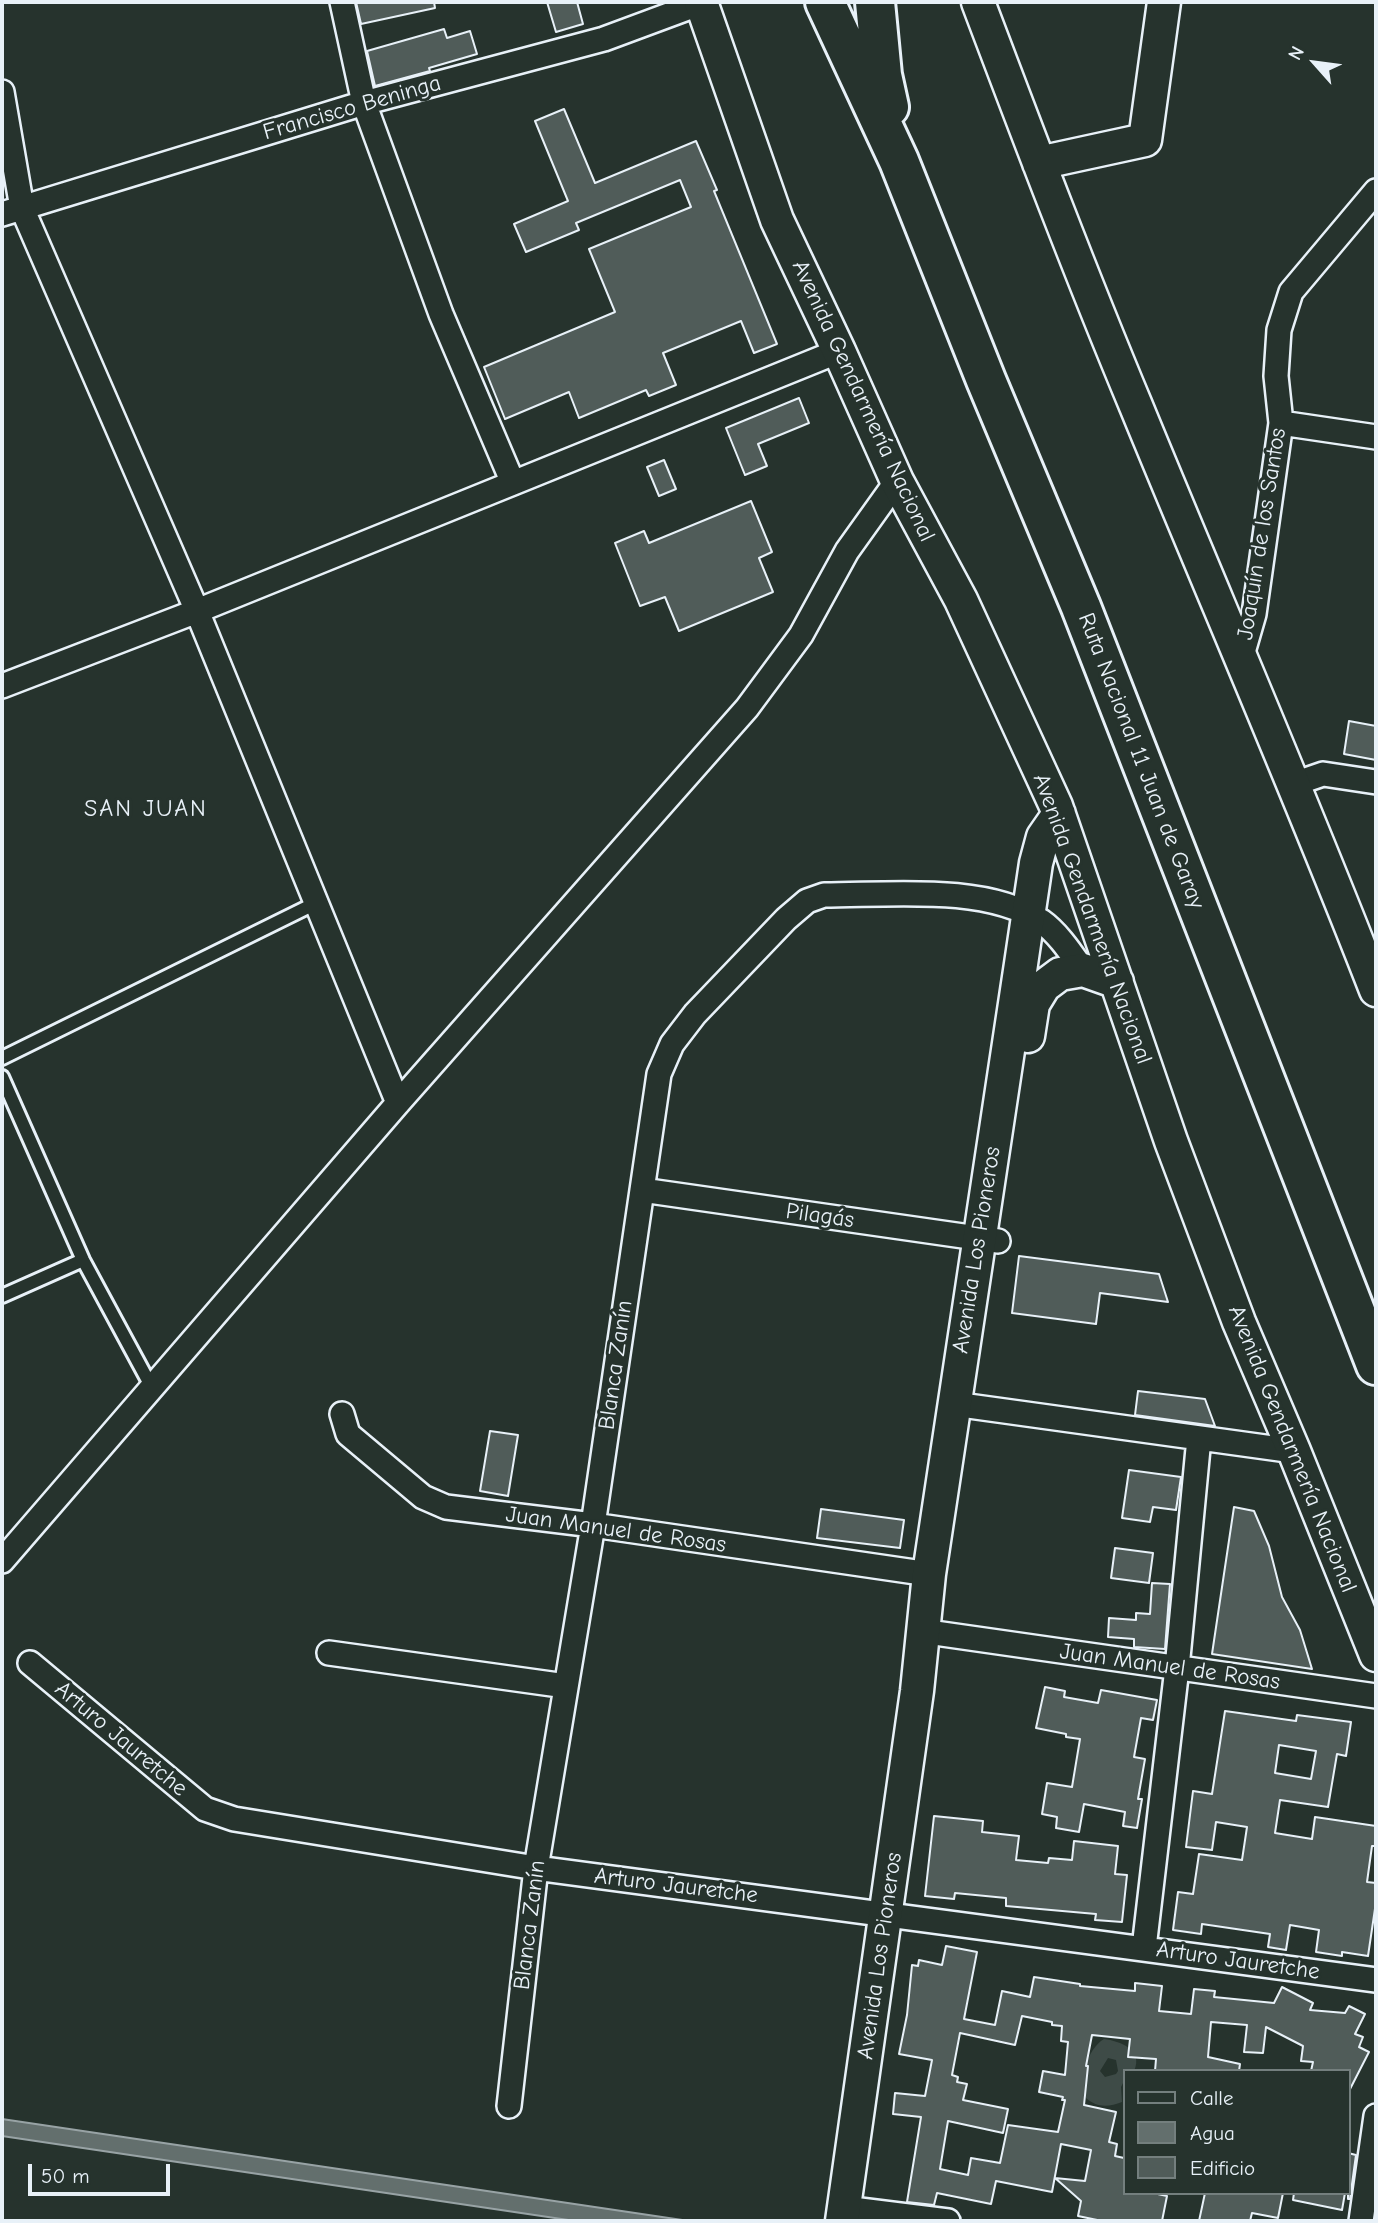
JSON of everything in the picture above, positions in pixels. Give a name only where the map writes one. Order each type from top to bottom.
[{"type":"highway","name":"Ruta Nacional 11 Juan de Garay","points":[[825,2],[899,161],[986,380],[1081,607],[1376,1365]]},
{"type":"highway","name":"Ruta Nacional 11 Juan de Garay","points":[[875,2],[882,75],[899,161]]},
{"type":"main road","name":"Avenida Gendarmería Nacional","points":[[701,2],[777,220],[897,481],[961,600],[1059,814],[1171,1141],[1230,1296],[1376,1655]]},
{"type":"main road","points":[[978,2],[1135,404],[1294,784],[1376,990]]},
{"type":"main road","points":[[1039,163],[1145,140],[1164,2]]},
{"type":"main road","name":"Avenida Los Pioneros","points":[[843,2215],[917,1691],[931,1633],[988,1240],[1028,914],[1043,837],[1059,814]]},
{"type":"main road","points":[[1083,970],[1117,982]]},
{"type":"main road","name":"Avenida Los Pioneros","points":[[988,1240],[1033,1004],[1044,986],[1060,974],[1083,970]]},
{"type":"main road","name":"Avenida Los Pioneros","points":[[931,1633],[929,1574],[964,1405]]},
{"type":"street","points":[[342,2],[365,103],[441,314],[513,483]]},
{"type":"street","name":"Francisco Beninga","points":[[12,211],[365,103],[604,39],[701,2]]},
{"type":"street","points":[[2,92],[12,211],[197,611],[398,1103]]},
{"type":"street","name":"Joaquín de los Santos","points":[[1241,659],[1254,614],[1281,423],[1276,376],[1279,330],[1292,292],[1376,191]]},
{"type":"street","points":[[2,686],[197,611],[839,351]]},
{"type":"street","points":[[1281,423],[1376,437]]},
{"type":"street","points":[[2,1561],[398,1103],[747,708],[801,635],[847,551],[897,481]]},
{"type":"street","points":[[1294,784],[1323,774],[1376,782]]},
{"type":"street","name":"Blanca Zanín","points":[[509,2106],[536,1868],[593,1525],[659,1074],[672,1044],[722,985],[786,919],[807,901],[824,895],[970,897],[999,902],[1028,914],[1051,930],[1083,970]]},
{"type":"street","name":"Pilagás","points":[[642,1190],[988,1240]]},
{"type":"street","points":[[964,1405],[1294,1451]]},
{"type":"street","name":"Juan Manuel de Rosas","points":[[342,1415],[348,1434],[423,1497],[446,1507],[593,1525],[929,1574]]},
{"type":"street","points":[[1143,1948],[1177,1668],[1199,1438]]},
{"type":"street","name":"Juan Manuel de Rosas","points":[[931,1633],[1376,1696]]},
{"type":"street","points":[[329,1653],[566,1686]]},
{"type":"street","name":"Arturo Jauretche","points":[[30,1662],[205,1809],[234,1819],[536,1868],[1376,1980]]},
{"type":"street","points":[[1361,2221],[1376,2116]]},
{"type":"street","points":[[843,2215],[948,2221]]},
{"type":"lane","points":[[2,1058],[316,903]]},
{"type":"lane","points":[[2,1077],[83,1260],[151,1386]]},
{"type":"lane","points":[[2,1296],[83,1260]]},
{"type":"shaded area","points":[[1104,2039],[1123,2044],[1136,2057],[1135,2069],[1122,2069],[1122,2102],[1103,2106],[1086,2098],[1084,2074],[1093,2050]],"holes":[[[1108,2058],[1116,2060],[1118,2071],[1105,2077],[1100,2071]]]},
{"type":"water","points":[[2,2119],[689,2221],[575,2221],[2,2136]]},
{"type":"building","points":[[356,2],[434,2],[435,8],[361,24]]},
{"type":"building","points":[[547,2],[577,2],[583,24],[556,32]]},
{"type":"building","points":[[444,29],[447,38],[470,31],[477,54],[429,68],[430,71],[375,86],[367,51]]},
{"type":"building","points":[[564,109],[595,183],[696,141],[777,344],[754,353],[741,321],[663,353],[676,385],[649,396],[646,390],[579,418],[569,392],[505,419],[484,367],[615,312],[589,249],[691,207],[680,180],[576,223],[579,230],[526,252],[514,224],[568,201],[535,121]]},
{"type":"building","points":[[799,398],[809,423],[758,444],[767,466],[745,475],[726,428]]},
{"type":"building","points":[[664,460],[676,489],[659,496],[647,467]]},
{"type":"building","points":[[751,501],[772,552],[759,558],[773,592],[679,631],[665,597],[640,606],[615,543],[644,531],[649,543]]},
{"type":"building","points":[[1349,721],[1376,726],[1376,760],[1344,754]]},
{"type":"building","points":[[1019,1256],[1159,1274],[1168,1302],[1100,1293],[1096,1324],[1012,1313]]},
{"type":"building","points":[[1138,1391],[1205,1399],[1215,1426],[1135,1415]]},
{"type":"building","points":[[490,1431],[518,1435],[508,1496],[480,1491]]},
{"type":"building","points":[[1129,1470],[1181,1477],[1176,1510],[1153,1507],[1150,1522],[1122,1518]]},
{"type":"building","points":[[1234,1507],[1254,1511],[1269,1546],[1282,1597],[1300,1630],[1312,1669],[1212,1654]]},
{"type":"building","points":[[821,1509],[904,1520],[900,1548],[817,1538]]},
{"type":"building","points":[[1115,1548],[1153,1553],[1149,1583],[1111,1578]]},
{"type":"building","points":[[1152,1583],[1170,1584],[1165,1649],[1134,1647],[1134,1639],[1108,1637],[1109,1618],[1136,1620],[1136,1613],[1150,1614]]},
{"type":"building","points":[[1045,1687],[1065,1691],[1064,1697],[1098,1703],[1101,1690],[1157,1700],[1153,1720],[1141,1718],[1134,1757],[1145,1759],[1138,1799],[1142,1799],[1137,1828],[1123,1826],[1125,1812],[1084,1804],[1079,1832],[1056,1828],[1057,1817],[1042,1814],[1047,1783],[1072,1787],[1080,1739],[1036,1728]]},
{"type":"building","points":[[1225,1711],[1296,1721],[1297,1715],[1351,1722],[1346,1756],[1337,1754],[1328,1807],[1280,1800],[1275,1833],[1312,1839],[1315,1817],[1376,1826],[1376,1846],[1372,1846],[1367,1882],[1376,1883],[1368,1956],[1316,1952],[1319,1930],[1290,1925],[1286,1950],[1268,1947],[1270,1934],[1202,1924],[1201,1934],[1173,1930],[1178,1892],[1193,1894],[1199,1854],[1242,1860],[1247,1827],[1216,1822],[1212,1850],[1186,1847],[1193,1791],[1212,1794]],"holes":[[[1279,1745],[1316,1751],[1311,1779],[1275,1773]]]},
{"type":"building","points":[[934,1816],[983,1821],[982,1832],[1019,1836],[1016,1860],[1048,1863],[1049,1858],[1072,1860],[1074,1841],[1118,1846],[1115,1874],[1127,1875],[1122,1922],[1095,1920],[1096,1914],[1006,1906],[1006,1898],[955,1893],[954,1899],[925,1896]]},
{"type":"building","points":[[946,1946],[977,1952],[964,2019],[995,2025],[1002,1991],[1030,1997],[1034,1977],[1080,1986],[1135,1991],[1135,1983],[1162,1986],[1159,2011],[1191,2014],[1194,1989],[1215,1991],[1214,1997],[1274,2003],[1282,1987],[1313,2003],[1310,2010],[1345,2013],[1349,2006],[1365,2014],[1355,2034],[1363,2037],[1359,2047],[1369,2052],[1350,2089],[1350,2069],[1311,2069],[1313,2062],[1301,2061],[1303,2046],[1266,2027],[1263,2053],[1244,2052],[1247,2025],[1211,2022],[1208,2057],[1240,2064],[1239,2069],[1155,2069],[1156,2059],[1128,2057],[1130,2039],[1092,2035],[1086,2066],[1084,2105],[1116,2112],[1109,2142],[1117,2144],[1115,2156],[1122,2158],[1122,2195],[1167,2196],[1162,2221],[1102,2221],[1078,2216],[1081,2201],[1055,2178],[1085,2181],[1091,2150],[1061,2144],[1052,2192],[996,2181],[991,2204],[937,2193],[934,2205],[907,2202],[921,2117],[893,2114],[895,2093],[925,2096],[932,2060],[899,2054],[907,2015],[912,1965],[918,1966],[919,1960],[942,1965]],"holes":[[[1022,2016],[1052,2022],[1052,2025],[1062,2026],[1061,2041],[1068,2042],[1065,2075],[1043,2071],[1039,2092],[1063,2097],[1062,2100],[1065,2100],[1058,2132],[1008,2125],[1000,2163],[971,2158],[968,2175],[940,2169],[948,2121],[1003,2133],[1008,2109],[963,2100],[967,2084],[957,2082],[958,2077],[952,2075],[960,2033],[1015,2045]]]},
{"type":"building","points":[[1350,2154],[1356,2155],[1350,2199]]},
{"type":"building","points":[[1205,2195],[1283,2195],[1278,2218],[1252,2213],[1250,2221],[1199,2221]]},
{"type":"building","points":[[1294,2195],[1345,2195],[1342,2210],[1293,2200]]},
{"type":"district","name":"SAN JUAN","points":[[146,809]]}]
